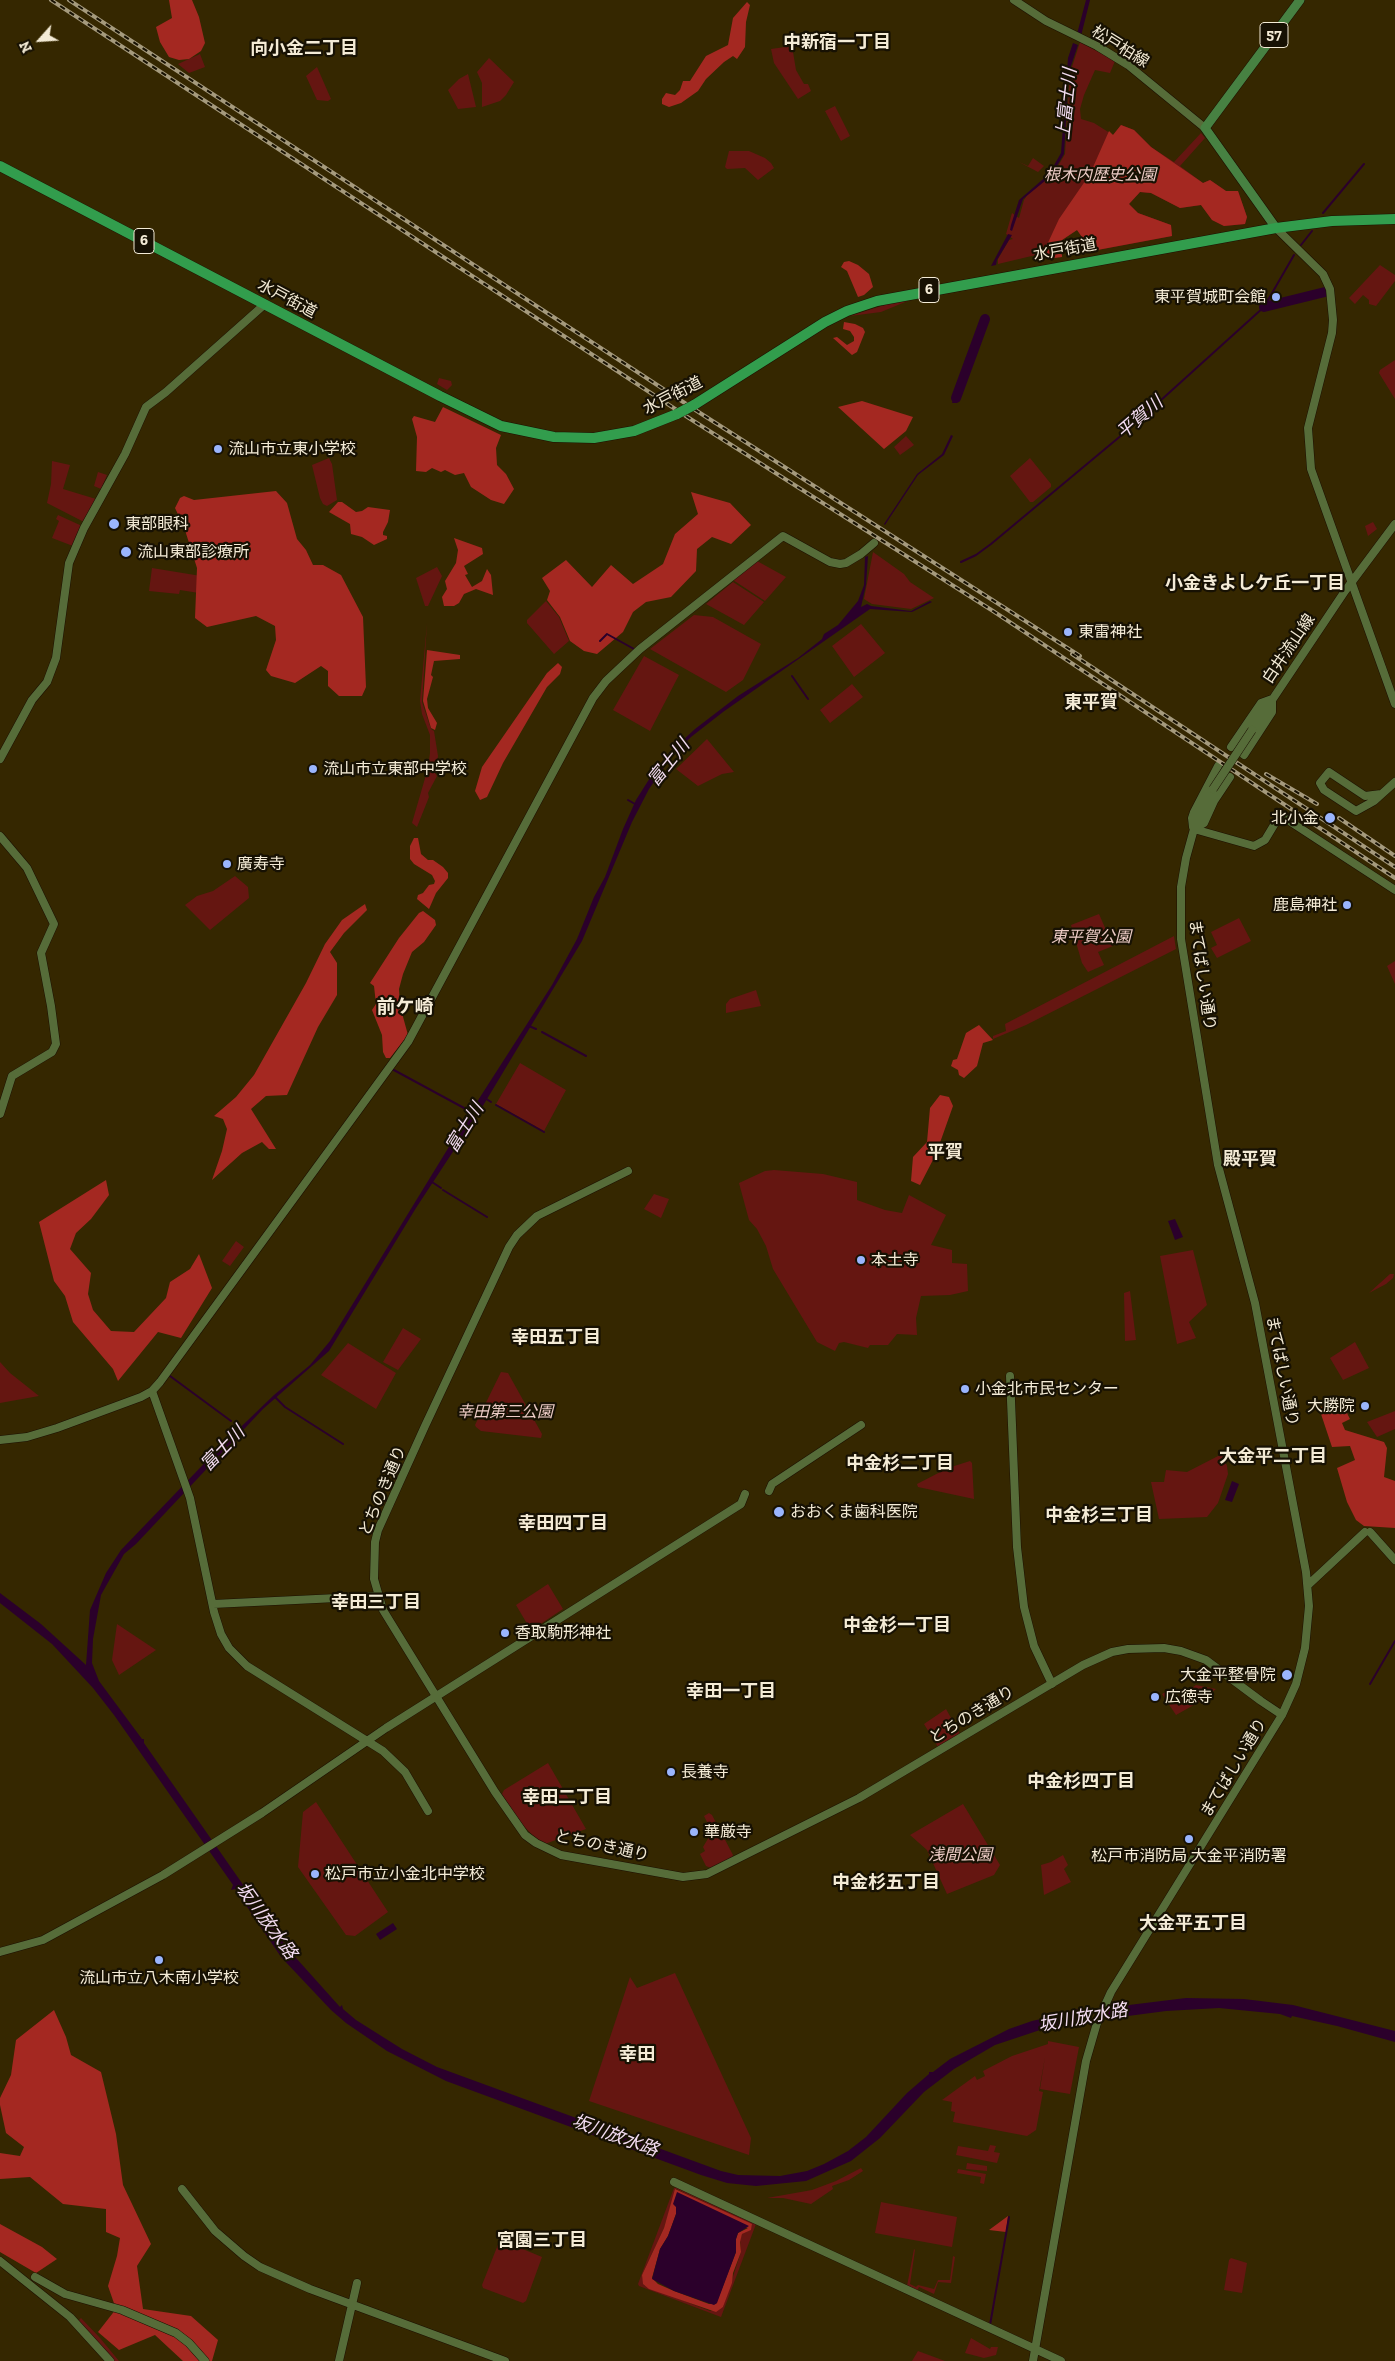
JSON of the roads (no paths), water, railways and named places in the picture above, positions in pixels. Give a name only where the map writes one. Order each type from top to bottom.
[{"type":"highway","name":"水戸街道","points":[[0,166],[477,415],[517,431],[554,438],[594,438],[644,428],[677,414],[825,322],[869,303],[999,277],[1276,228],[1332,221],[1391,219]]},
{"type":"main road","name":"57","points":[[1205,128],[1300,0]]},
{"type":"main road","points":[[1205,128],[1276,228]]},
{"type":"street","name":"松戸柏線","points":[[1014,0],[1057,28],[1097,46],[1128,65],[1205,128]]},
{"type":"street","points":[[1391,219],[1395,211]]},
{"type":"street","points":[[1276,228],[1323,274],[1330,289],[1333,320],[1324,370],[1309,423],[1309,458],[1315,486],[1395,704]]},
{"type":"street","points":[[0,759],[32,700],[47,682],[56,658],[69,563],[84,528],[125,454],[146,407],[166,392],[265,304]]},
{"type":"street","name":"白井流山線","points":[[1194,829],[1213,789],[1272,699],[1395,524]]},
{"type":"street","points":[[0,1440],[44,1433],[152,1391],[408,1042],[592,698],[606,681],[640,649],[783,536],[830,562],[840,564],[846,564],[874,543]]},
{"type":"street","points":[[1231,747],[1261,703],[1272,699],[1272,712],[1244,755]]},
{"type":"street","points":[[1194,829],[1192,818],[1194,812],[1218,766]]},
{"type":"street","points":[[1381,794],[1365,796],[1329,772],[1320,783],[1324,790],[1356,811],[1363,809],[1381,794],[1395,782]]},
{"type":"street","points":[[1194,829],[1204,823],[1214,801],[1230,777]]},
{"type":"street","points":[[1194,829],[1254,846],[1265,840],[1280,815],[1395,890]]},
{"type":"street","name":"まてばしい通り","points":[[1033,2361],[1086,2061],[1094,2028],[1111,1992],[1282,1715],[1296,1684],[1305,1648],[1309,1606],[1308,1585],[1255,1303],[1218,1165],[1184,959],[1180,927],[1181,887],[1194,829]]},
{"type":"street","points":[[0,836],[27,868],[54,924],[41,953],[52,1006],[56,1044],[52,1052],[12,1076],[0,1114]]},
{"type":"street","name":"とちのき通り","points":[[628,1171],[537,1216],[524,1226],[509,1247],[378,1530],[372,1565],[378,1596],[383,1610],[399,1639],[516,1825],[536,1843],[561,1855],[683,1877],[707,1874],[834,1812],[1052,1684],[1112,1652],[1148,1647],[1164,1648],[1181,1651],[1206,1660],[1282,1715]]},
{"type":"street","points":[[1010,1376],[1018,1547],[1024,1608],[1034,1646],[1052,1684]]},
{"type":"street","points":[[152,1391],[190,1498],[213,1604],[224,1641],[247,1666],[383,1751],[401,1768],[428,1811]]},
{"type":"street","points":[[769,1491],[772,1484],[861,1425]]},
{"type":"street","points":[[0,1952],[43,1940],[163,1875],[226,1836],[368,1740],[741,1504],[745,1494]]},
{"type":"street","points":[[1308,1585],[1368,1532],[1395,1560]]},
{"type":"street","points":[[213,1604],[378,1596]]},
{"type":"street","points":[[674,2182],[881,2276],[978,2324],[1061,2361]]},
{"type":"street","points":[[182,2189],[216,2231],[251,2261],[281,2277],[505,2361]]},
{"type":"street","points":[[0,2261],[70,2317],[110,2361]]},
{"type":"street","points":[[35,2278],[64,2294],[122,2310],[176,2333],[189,2343],[205,2361]]},
{"type":"street","points":[[339,2361],[357,2283]]},
{"type":"water","points":[[1086,0],[1090,0],[1081,36],[1077,34]]},
{"type":"water","points":[[1073,43],[1078,45],[1069,72],[1064,154],[1051,176],[1023,199],[1012,231],[1010,230],[1011,225],[1019,200],[1049,174],[1061,153],[1068,58]]},
{"type":"water","points":[[1008,234],[1012,235],[996,265],[991,266]]},
{"type":"water","points":[[982,320],[986,322],[973,352],[969,351]]},
{"type":"water","points":[[966,357],[970,359],[963,380],[959,378]]},
{"type":"water","points":[[957,385],[961,386],[957,403],[952,403]]},
{"type":"water","points":[[951,435],[953,436],[944,455],[918,475],[885,525],[917,474],[942,454]]},
{"type":"water","points":[[868,556],[866,585],[861,607],[867,604],[911,611],[930,601],[932,602],[912,612],[870,609],[723,712],[691,737],[672,756],[649,789],[632,822],[582,941],[481,1109],[416,1208],[329,1351],[263,1409],[136,1544],[124,1554],[101,1595],[93,1639],[92,1663],[99,1681],[142,1739],[144,1739],[144,1743],[288,1949],[340,2007],[342,2005],[343,2009],[356,2020],[402,2049],[437,2067],[721,2171],[738,2175],[780,2176],[807,2171],[824,2164],[848,2151],[866,2137],[929,2072],[933,2072],[950,2059],[1009,2029],[1032,2021],[1076,2011],[1076,2009],[1080,2011],[1186,1998],[1244,1999],[1293,2005],[1395,2031],[1395,2042],[1292,2016],[1291,2018],[1280,2014],[1219,2008],[1166,2011],[1052,2026],[995,2045],[954,2069],[924,2092],[880,2138],[851,2161],[806,2181],[756,2186],[727,2183],[701,2175],[446,2081],[387,2051],[346,2023],[331,2010],[281,1957],[235,1889],[231,1890],[233,1885],[93,1688],[52,1644],[0,1603],[0,1593],[41,1624],[86,1665],[90,1610],[106,1573],[121,1550],[220,1447],[274,1395],[310,1365],[330,1341],[466,1119],[552,985],[577,939],[594,897],[605,877],[636,800],[648,781],[670,752],[695,729],[738,696],[798,658],[822,639],[824,634],[838,625],[858,601],[864,585],[865,557]]},
{"type":"water","points":[[1175,1219],[1183,1237],[1175,1240],[1168,1221]]},
{"type":"water","points":[[1232,1481],[1239,1484],[1232,1502],[1225,1500]]},
{"type":"water","points":[[393,1923],[397,1929],[380,1940],[376,1934]]},
{"type":"water","points":[[677,2192],[749,2226],[738,2233],[736,2252],[717,2303],[714,2305],[674,2291],[652,2279],[660,2249],[668,2236],[676,2214],[676,2207],[673,2204]]},
{"type":"waterway","points":[[1323,213],[1364,164]]},
{"type":"waterway","points":[[1301,245],[1312,231]]},
{"type":"waterway","name":"平賀川","points":[[961,562],[976,555],[991,544],[1129,429],[1264,307],[1294,255]]},
{"type":"waterway","name":"平賀川","points":[[1264,307],[1325,292]]},
{"type":"waterway","name":"上富士川","points":[[956,398],[985,319]]},
{"type":"waterway","points":[[600,641],[607,634],[634,649]]},
{"type":"waterway","points":[[792,676],[808,699]]},
{"type":"waterway","points":[[628,800],[635,804]]},
{"type":"waterway","points":[[529,1026],[536,1029]]},
{"type":"waterway","points":[[542,1032],[586,1056]]},
{"type":"waterway","name":"富士川","points":[[392,1069],[464,1108]]},
{"type":"waterway","points":[[485,1098],[491,1102]]},
{"type":"waterway","points":[[496,1105],[544,1132]]},
{"type":"waterway","name":"富士川","points":[[467,1110],[473,1113]]},
{"type":"waterway","points":[[432,1182],[441,1188]]},
{"type":"waterway","points":[[443,1190],[487,1217]]},
{"type":"waterway","name":"富士川","points":[[170,1376],[231,1421]]},
{"type":"waterway","points":[[275,1397],[285,1407],[343,1444]]},
{"type":"waterway","name":"富士川","points":[[235,1423],[240,1428]]},
{"type":"waterway","points":[[1370,1684],[1395,1641]]},
{"type":"waterway","points":[[990,2325],[1009,2217]]},
{"type":"railway","points":[[51,0],[692,420],[993,611],[1395,878]]},
{"type":"railway","points":[[69,0],[700,413],[1080,656]]},
{"type":"railway","points":[[1072,654],[1395,867]]},
{"type":"railway","points":[[1266,774],[1317,804]]},
{"type":"railway","points":[[1339,818],[1395,856]]},
{"type":"place","name":"東平賀城町会館","points":[[1276,297]]},
{"type":"place","name":"流山市立東小学校","points":[[218,449]]},
{"type":"place","name":"東部眼科","points":[[114,524]]},
{"type":"place","name":"流山東部診療所","points":[[126,552]]},
{"type":"place","name":"東雷神社","points":[[1068,632]]},
{"type":"place","name":"流山市立東部中学校","points":[[313,769]]},
{"type":"place","name":"北小金","points":[[1330,818]]},
{"type":"place","name":"廣寿寺","points":[[227,864]]},
{"type":"place","name":"鹿島神社","points":[[1347,905]]},
{"type":"place","name":"本土寺","points":[[861,1260]]},
{"type":"place","name":"小金北市民センター","points":[[965,1389]]},
{"type":"place","name":"大勝院","points":[[1365,1406]]},
{"type":"place","name":"おおくま歯科医院","points":[[779,1512]]},
{"type":"place","name":"香取駒形神社","points":[[505,1633]]},
{"type":"place","name":"大金平整骨院","points":[[1287,1675]]},
{"type":"place","name":"広徳寺","points":[[1155,1697]]},
{"type":"place","name":"長養寺","points":[[671,1772]]},
{"type":"place","name":"華厳寺","points":[[694,1832]]},
{"type":"place","name":"松戸市消防局 大金平消防署","points":[[1189,1839]]},
{"type":"place","name":"松戸市立小金北中学校","points":[[315,1874]]},
{"type":"place","name":"流山市立八木南小学校","points":[[159,1960]]},
{"type":"district","name":"中新宿一丁目","points":[[837,43]]},
{"type":"district","name":"向小金二丁目","points":[[304,49]]},
{"type":"district","name":"小金きよしケ丘一丁目","points":[[1255,584]]},
{"type":"district","name":"東平賀","points":[[1091,703]]},
{"type":"district","name":"前ケ崎","points":[[405,1008]]},
{"type":"district","name":"平賀","points":[[945,1153]]},
{"type":"district","name":"殿平賀","points":[[1250,1160]]},
{"type":"district","name":"幸田五丁目","points":[[556,1338]]},
{"type":"district","name":"大金平二丁目","points":[[1273,1457]]},
{"type":"district","name":"中金杉二丁目","points":[[900,1464]]},
{"type":"district","name":"中金杉三丁目","points":[[1099,1516]]},
{"type":"district","name":"幸田四丁目","points":[[563,1524]]},
{"type":"district","name":"幸田三丁目","points":[[376,1603]]},
{"type":"district","name":"中金杉一丁目","points":[[897,1626]]},
{"type":"district","name":"幸田一丁目","points":[[731,1692]]},
{"type":"district","name":"中金杉四丁目","points":[[1081,1782]]},
{"type":"district","name":"幸田二丁目","points":[[567,1798]]},
{"type":"district","name":"中金杉五丁目","points":[[886,1883]]},
{"type":"district","name":"大金平五丁目","points":[[1193,1924]]},
{"type":"district","name":"幸田","points":[[637,2055]]},
{"type":"district","name":"宮園三丁目","points":[[542,2241]]},
{"type":"park label","name":"根木内歴史公園","points":[[1100,175]]},
{"type":"park label","name":"東平賀公園","points":[[1091,937]]},
{"type":"park label","name":"幸田第三公園","points":[[505,1412]]},
{"type":"park label","name":"浅間公園","points":[[960,1855]]},
{"type":"water label","name":"坂川放水路","points":[[266,1921]]},
{"type":"water label","name":"坂川放水路","points":[[1083,2018]]},
{"type":"water label","name":"坂川放水路","points":[[615,2136]]}]
